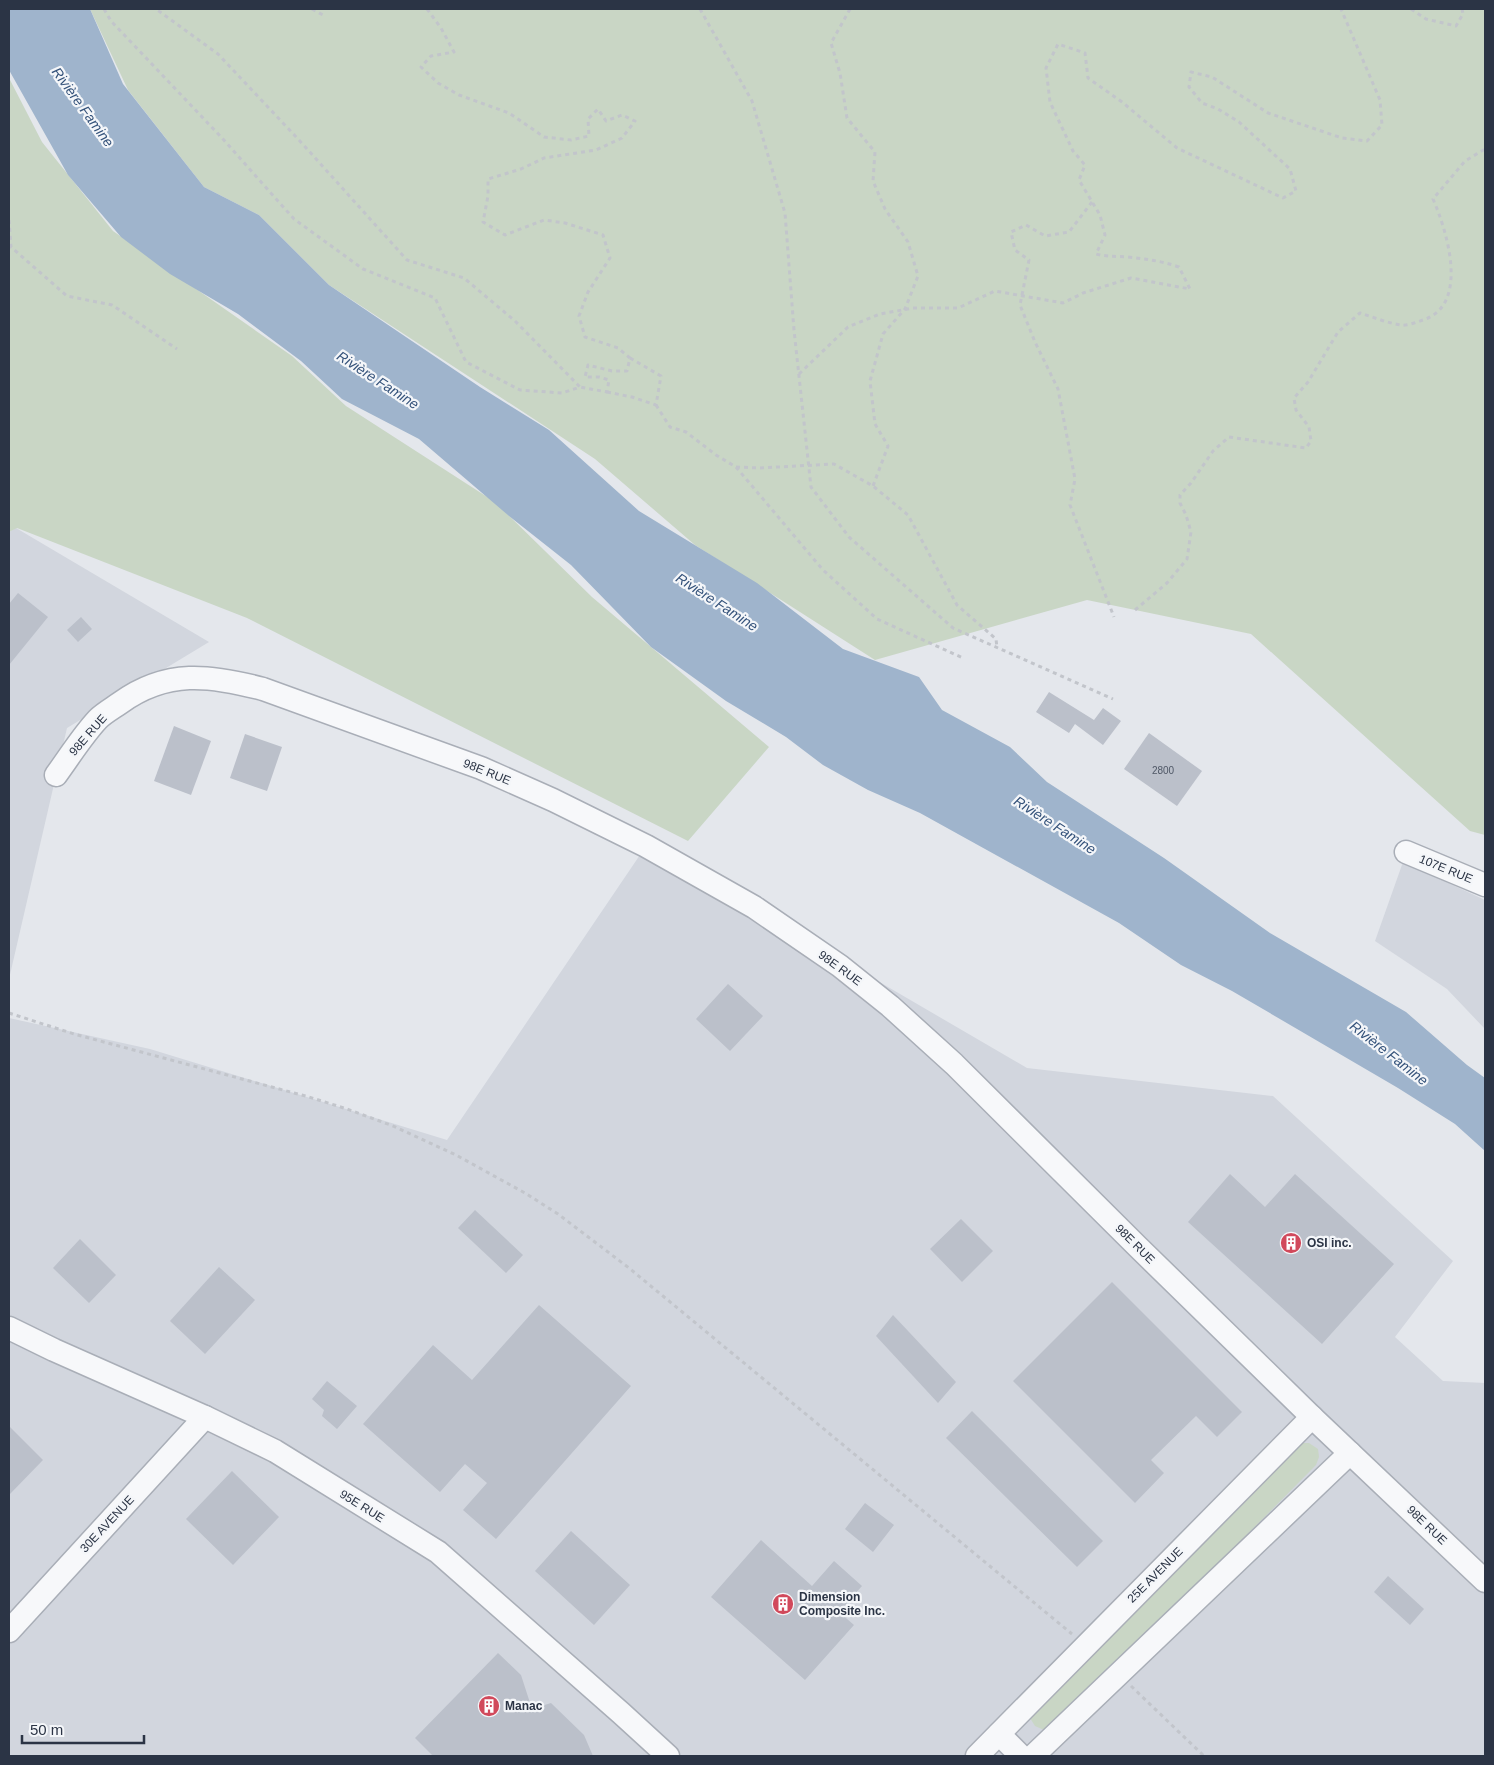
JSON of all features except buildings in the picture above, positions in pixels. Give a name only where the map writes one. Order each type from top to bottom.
[{"type":"street","name":"98E RUE","points":[[56,774],[81,739],[100,718],[128,697],[158,683],[190,677],[229,680],[263,689],[481,768],[553,800],[646,846],[754,907],[840,966],[890,1006],[954,1064],[1138,1247],[1485,1581]]},
{"type":"street","name":"107E RUE","points":[[1406,852],[1485,885]]},
{"type":"street","name":"95E RUE","points":[[9,1328],[275,1451],[438,1552],[668,1756]]},
{"type":"street","name":"25E AVENUE","points":[[977,1756],[1312,1416]]},
{"type":"street","name":"30E AVENUE","points":[[9,1631],[205,1417]]},
{"type":"street","points":[[1033,1756],[1350,1452]]},
{"type":"street","points":[[999,1734],[1021,1756]]},
{"type":"path","points":[[104,9],[111,21],[124,36],[222,138],[294,219],[363,269],[435,298],[466,362],[520,390],[562,393],[580,388],[632,397],[656,405],[670,427],[686,432],[716,455],[736,467],[823,570],[877,619],[963,658]]},
{"type":"path","points":[[156,9],[218,54],[407,260],[464,278],[515,321],[580,388]]},
{"type":"path","points":[[312,9],[323,15],[321,9]]},
{"type":"path","points":[[427,9],[442,28],[454,52],[431,56],[421,67],[438,83],[459,95],[509,112],[544,137],[571,140],[590,136],[588,119],[598,109],[606,121],[622,115],[635,121],[622,138],[596,150],[544,158],[521,170],[488,179],[488,196],[482,222],[504,235],[544,220],[565,223],[604,235],[610,258],[588,292],[579,316],[585,336],[618,348],[630,358],[660,376],[656,405]]},
{"type":"path","points":[[700,9],[752,100],[785,213],[811,487],[849,537],[953,628],[1113,699]]},
{"type":"path","points":[[850,9],[831,43],[840,73],[846,118],[874,152],[873,181],[885,209],[908,242],[918,276],[905,310],[883,334],[870,381],[875,424],[888,446],[873,486]]},
{"type":"path","points":[[799,374],[848,327],[880,314],[905,310],[958,308],[995,291],[1063,302],[1083,293],[1131,278],[1190,289],[1179,267],[1162,261],[1107,257],[1096,254],[1105,235],[1100,215],[1078,180],[1085,165],[1073,151],[1050,102],[1046,68],[1058,44],[1085,54],[1088,78],[1122,102],[1177,148],[1283,198],[1296,191],[1290,169],[1239,122],[1218,109],[1202,103],[1189,87],[1190,76],[1192,72],[1212,77],[1268,113],[1342,138],[1367,141],[1382,125],[1380,100],[1341,9]]},
{"type":"path","points":[[1411,9],[1426,19],[1456,26],[1463,14],[1462,9]]},
{"type":"path","points":[[1135,610],[1167,583],[1187,559],[1191,532],[1186,515],[1180,504],[1180,495],[1191,483],[1213,451],[1229,437],[1306,448],[1311,441],[1309,427],[1296,410],[1294,398],[1308,382],[1338,332],[1360,313],[1403,326],[1434,316],[1449,297],[1451,280],[1448,241],[1433,199],[1465,161],[1485,149]]},
{"type":"path","points":[[1092,202],[1070,232],[1044,236],[1026,225],[1011,232],[1015,250],[1029,260],[1020,305],[1035,342],[1058,389],[1074,479],[1070,505],[1114,618]]},
{"type":"path","points":[[9,220],[11,248],[67,296],[112,305],[177,349]]},
{"type":"path","points":[[607,392],[609,380],[598,377],[586,377],[588,365],[612,371],[628,371],[630,358]]},
{"type":"path","points":[[736,467],[834,464],[873,486],[908,515],[957,605],[996,639],[997,648]]},
{"type":"path","points":[[9,1013],[74,1034],[347,1109],[420,1138],[508,1182],[558,1214],[629,1268],[1073,1635]]},
{"type":"path","points":[[1124,1681],[1153,1706],[1204,1756]]},
{"type":"shaded area","points":[[16,528],[209,642],[67,728],[9,979],[9,532]]},
{"type":"shaded area","points":[[646,846],[1027,1068],[1273,1096],[1453,1261],[1395,1337],[1443,1381],[1485,1383],[1485,1756],[9,1756],[9,1018],[150,1049],[447,1140]]},
{"type":"shaded area","points":[[1403,862],[1485,900],[1485,1029],[1447,989],[1375,941]]},
{"type":"green space","points":[[90,9],[1485,9],[1485,835],[1470,831],[1251,634],[1087,600],[875,660],[695,545],[595,459],[329,285],[259,215],[204,187],[128,90]]},
{"type":"green space","points":[[9,78],[42,142],[113,231],[292,356],[346,406],[495,502],[592,597],[769,747],[688,841],[247,618],[17,528],[9,532]]},
{"type":"green space","points":[[1302,1443],[1309,1443],[1318,1449],[1319,1457],[1316,1465],[1113,1670],[1044,1730],[1035,1726],[1030,1718]]},
{"type":"water","name":"Rivière Famine","points":[[9,9],[90,9],[123,84],[204,187],[259,215],[329,285],[480,387],[549,430],[639,511],[757,583],[843,649],[919,677],[942,710],[1010,747],[1047,782],[1164,858],[1270,933],[1406,1012],[1467,1065],[1485,1078],[1485,1151],[1455,1124],[1398,1088],[1232,991],[1181,965],[1119,923],[920,813],[868,790],[823,765],[786,737],[726,701],[651,647],[571,565],[509,516],[419,439],[342,399],[301,361],[238,314],[170,274],[121,237],[68,175],[9,70]]},
{"type":"place","name":"OSI inc.","points":[[1291,1243]]},
{"type":"place","name":"Dimension Composite Inc.","points":[[783,1604]]},
{"type":"place","name":"Manac","points":[[489,1706]]}]
